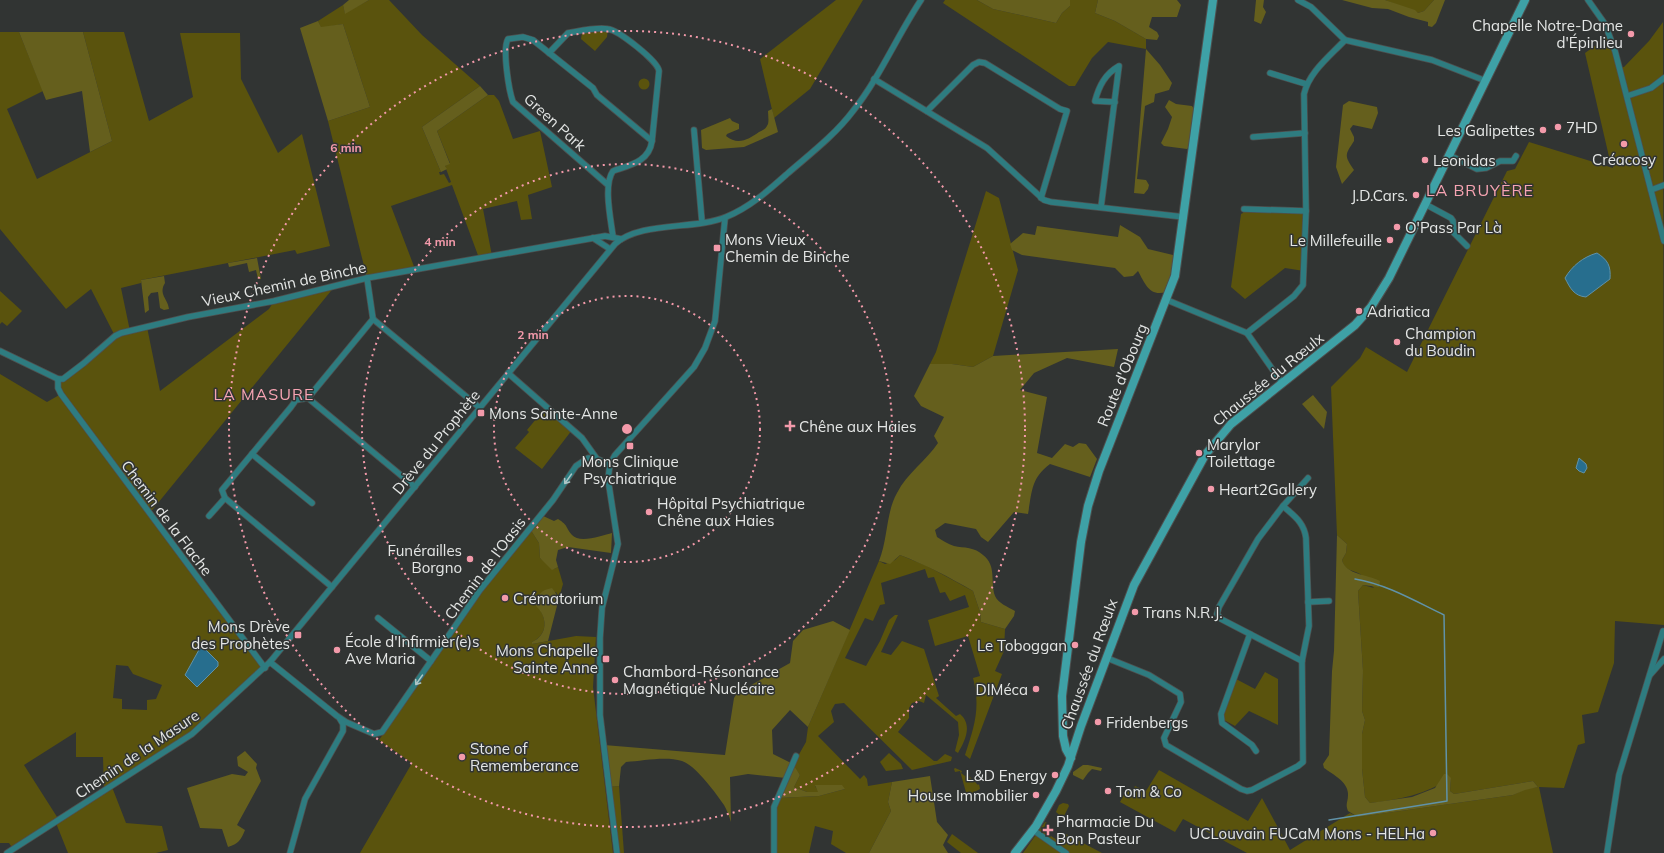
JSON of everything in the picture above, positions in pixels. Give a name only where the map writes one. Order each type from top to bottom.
[{"type":"main road","name":"Route d'Obourg","points":[[1071,758],[1066,749],[1063,736],[1062,696],[1075,582],[1085,521],[1099,471],[1167,300],[1177,268],[1214,0]]},
{"type":"main road","name":"Chaussée du Rœulx","points":[[1015,853],[1033,830],[1056,791],[1071,758],[1134,585],[1205,455],[1231,424],[1347,332],[1365,314],[1383,289],[1525,0]]},
{"type":"street","points":[[621,239],[631,234],[725,218],[767,192],[828,138],[852,113],[921,0]]},
{"type":"street","points":[[1298,0],[1311,7],[1345,40],[1432,60],[1486,81]]},
{"type":"street","points":[[1588,0],[1599,14],[1608,30],[1627,96],[1664,241]]},
{"type":"street","points":[[549,53],[568,33],[608,29],[618,32],[658,67],[659,71],[651,147],[643,160],[613,172],[608,185],[613,237]]},
{"type":"street","name":"Green Park","points":[[608,185],[513,102],[510,91],[506,53],[506,42],[508,39],[528,38],[593,88],[597,95],[652,141]]},
{"type":"street","points":[[1247,333],[1294,296],[1302,285],[1306,211],[1304,94],[1306,84],[1345,40]]},
{"type":"street","points":[[928,111],[973,65],[982,62],[1060,109],[1067,111],[1042,198]]},
{"type":"street","points":[[1101,207],[1116,95],[1119,66],[1106,77],[1095,101],[1115,102]]},
{"type":"street","points":[[1270,73],[1306,84]]},
{"type":"street","points":[[1627,96],[1651,88],[1664,78]]},
{"type":"street","points":[[874,79],[992,152],[1042,198],[1051,202],[1184,217]]},
{"type":"street","points":[[694,130],[702,222]]},
{"type":"street","points":[[1253,137],[1305,133]]},
{"type":"street","points":[[1449,155],[1473,168],[1479,169],[1500,161],[1514,162],[1516,156]]},
{"type":"street","points":[[1651,190],[1664,184]]},
{"type":"street","points":[[1425,204],[1451,218],[1453,221],[1454,233],[1467,246]]},
{"type":"street","points":[[1244,209],[1306,211]]},
{"type":"street","points":[[617,853],[601,729],[599,677],[602,608],[618,544],[608,479],[610,464],[615,455],[694,366],[705,348],[715,321],[725,218]]},
{"type":"street","points":[[593,237],[610,249]]},
{"type":"street","name":"Vieux Chemin de Binche","points":[[58,379],[63,379],[115,336],[121,333],[274,301],[367,278],[593,237],[613,237],[621,239]]},
{"type":"street","name":"Drève du Prophète","points":[[270,662],[610,249],[621,239]]},
{"type":"street","points":[[367,278],[373,319],[480,408]]},
{"type":"street","points":[[1167,300],[1247,333],[1282,383]]},
{"type":"street","points":[[332,587],[225,498],[222,490],[296,400],[308,398],[373,319]]},
{"type":"street","points":[[0,351],[58,379]]},
{"type":"street","points":[[508,373],[582,438],[597,459],[610,464]]},
{"type":"street","name":"Chemin de la Flache","points":[[58,379],[58,388],[61,394],[162,532],[265,668]]},
{"type":"street","points":[[308,398],[415,487]]},
{"type":"street","points":[[252,454],[312,503]]},
{"type":"street","name":"Chemin de l'Oasis","points":[[270,662],[346,722],[374,734],[382,732],[480,590],[553,500],[576,466],[588,458],[597,459]]},
{"type":"street","points":[[1302,662],[1221,619],[1217,614],[1219,607],[1258,539],[1283,506],[1308,478]]},
{"type":"street","points":[[208,516],[225,498]]},
{"type":"street","points":[[1107,658],[1149,675],[1180,694],[1181,702],[1164,738],[1166,745],[1240,789],[1247,791],[1252,790],[1303,762],[1302,662],[1309,626],[1305,531],[1300,522],[1283,506]]},
{"type":"street","points":[[1308,602],[1329,601]]},
{"type":"street","points":[[378,618],[432,661]]},
{"type":"street","points":[[1607,853],[1620,775],[1662,631]]},
{"type":"street","points":[[1250,634],[1221,714],[1221,718],[1222,722],[1252,745],[1256,751]]},
{"type":"street","points":[[1649,676],[1664,659]]},
{"type":"street","name":"Chemin de la Masure","points":[[7,853],[192,734],[270,662]]},
{"type":"street","points":[[290,853],[305,799],[343,731],[343,724],[337,716]]},
{"type":"street","points":[[774,853],[774,807],[796,756]]},
{"type":"street","points":[[1033,830],[1066,853]]},
{"type":"shaded area","points":[[349,0],[369,0],[345,14],[343,5]]},
{"type":"shaded area","points":[[369,0],[389,0],[422,35],[480,86],[422,127],[441,172],[439,172],[440,175],[444,174],[449,183],[451,182],[445,166],[450,163],[437,131],[488,95],[494,95],[499,101],[513,139],[540,131],[552,187],[528,195],[532,219],[521,220],[517,201],[483,209],[492,256],[479,258],[452,185],[391,206],[415,269],[367,278],[328,121],[370,107],[343,24],[321,28],[318,21],[343,5],[345,13]]},
{"type":"shaded area","points":[[836,0],[863,0],[810,89],[774,118],[760,59]]},
{"type":"shaded area","points":[[945,0],[977,0],[993,9],[1056,23],[1062,13],[1070,6],[1070,0],[1098,0],[1095,13],[1115,21],[1146,39],[1146,49],[1108,42],[1092,58],[1075,86],[1069,86],[943,3]]},
{"type":"shaded area","points":[[977,0],[1070,0],[1070,6],[1062,13],[1056,23],[993,9]]},
{"type":"shaded area","points":[[1098,0],[1177,0],[1181,5],[1177,17],[1152,17],[1149,27],[1157,32],[1159,36],[1157,40],[1146,39],[1115,21],[1095,13]]},
{"type":"shaded area","points":[[1256,0],[1264,0],[1263,7],[1266,12],[1261,24],[1254,21]]},
{"type":"shaded area","points":[[1342,0],[1385,0],[1415,10],[1418,13],[1424,11],[1434,0],[1445,0],[1436,23],[1432,27],[1428,26],[1428,22],[1388,9],[1372,8]]},
{"type":"shaded area","points":[[1385,0],[1434,0],[1424,11],[1418,13]]},
{"type":"shaded area","points":[[318,21],[321,27],[343,24],[370,107],[328,121],[300,28]]},
{"type":"shaded area","points":[[1663,22],[1664,625],[1615,621],[1614,663],[1598,712],[1582,715],[1585,743],[1578,745],[1564,788],[1539,787],[1553,853],[1247,853],[1183,819],[1175,832],[1120,802],[1127,789],[1132,792],[1135,786],[1146,791],[1159,770],[1248,821],[1262,798],[1290,850],[1350,813],[1358,817],[1513,795],[1525,789],[1538,787],[1533,781],[1454,794],[1450,791],[1451,778],[1442,784],[1402,798],[1370,803],[1365,797],[1362,769],[1362,734],[1365,720],[1362,711],[1363,671],[1358,591],[1363,585],[1374,588],[1360,574],[1345,567],[1342,560],[1346,553],[1347,544],[1337,535],[1331,387],[1360,358],[1366,347],[1407,372],[1507,171],[1515,169],[1529,142],[1613,168],[1613,162],[1610,161],[1585,53],[1610,35],[1619,68],[1624,67],[1649,41]]},
{"type":"shaded area","points":[[608,29],[607,37],[595,51],[581,39],[582,33]]},
{"type":"shaded area","points":[[0,32],[19,32],[43,91],[7,109],[37,179],[112,141],[83,32],[124,32],[149,121],[193,97],[180,33],[240,33],[241,79],[278,153],[302,134],[330,246],[297,254],[295,250],[141,280],[141,283],[121,288],[130,331],[147,327],[160,391],[269,309],[274,301],[335,286],[149,514],[265,668],[207,722],[112,787],[126,823],[162,826],[168,850],[156,853],[68,853],[56,823],[13,849],[9,843],[0,843],[0,374],[47,402],[61,394],[58,379],[63,379],[115,336],[91,289],[66,309],[0,229]],"holes":[[[116,665],[128,666],[133,674],[162,685],[156,699],[147,700],[147,710],[122,709],[122,699],[113,698]],[[76,732],[76,757],[103,757],[104,792],[59,820],[24,765]]]},
{"type":"shaded area","points":[[19,32],[83,32],[112,141],[90,152],[82,91],[46,100]]},
{"type":"shaded area","points":[[1146,49],[1160,65],[1172,83],[1169,90],[1155,94],[1154,102],[1145,106],[1137,179],[1146,180],[1149,185],[1144,194],[1134,193]]},
{"type":"shaded area","points":[[642,79],[646,79],[648,80],[648,88],[642,89],[639,86],[639,82]]},
{"type":"shaded area","points":[[480,86],[488,95],[437,131],[450,164],[445,166],[447,169],[441,172],[422,127]]},
{"type":"shaded area","points":[[1169,100],[1176,104],[1192,106],[1194,109],[1190,146],[1187,149],[1164,146],[1161,143],[1172,117],[1165,107]]},
{"type":"shaded area","points":[[1349,101],[1377,107],[1378,113],[1372,129],[1353,125],[1350,129],[1354,137],[1354,141],[1347,152],[1347,158],[1354,170],[1342,184],[1336,167],[1343,105]]},
{"type":"shaded area","points":[[772,109],[778,132],[744,147],[706,150],[702,148],[701,130],[730,118],[732,121],[739,124],[739,129],[727,134],[726,136],[735,141],[743,140],[751,137],[767,126],[768,111]]},
{"type":"shaded area","points":[[986,191],[999,198],[1018,270],[993,356],[973,367],[952,364],[930,364],[936,352]]},
{"type":"shaded area","points":[[1244,209],[1306,211],[1304,271],[1285,268],[1245,299],[1231,287],[1241,214],[1243,213]]},
{"type":"shaded area","points":[[1120,225],[1140,237],[1148,249],[1173,255],[1174,269],[1166,292],[1156,293],[1152,291],[1146,285],[1138,271],[1133,276],[1124,277],[1115,268],[1022,255],[1012,250],[1010,244],[1023,233],[1035,235],[1037,226],[1118,237]]},
{"type":"shaded area","points":[[257,258],[261,279],[258,279],[256,270],[249,272],[247,263],[229,267],[228,263]]},
{"type":"shaded area","points":[[164,276],[165,283],[163,293],[169,309],[164,310],[160,308],[158,292],[151,293],[148,297],[149,310],[145,313],[141,280]]},
{"type":"shaded area","points":[[0,291],[22,311],[7,326],[2,322],[0,324]]},
{"type":"shaded area","points":[[1118,349],[1114,367],[1067,358],[1034,373],[1020,390],[1047,397],[1037,453],[1052,458],[1065,444],[1073,447],[1079,443],[1086,444],[1097,459],[1090,477],[1050,464],[1039,475],[1033,486],[1028,514],[1014,512],[988,542],[981,537],[976,529],[945,523],[935,530],[937,537],[945,542],[954,546],[976,550],[987,559],[992,569],[996,598],[1001,603],[1015,611],[1014,616],[1005,629],[981,622],[980,612],[973,591],[955,581],[900,555],[890,564],[879,561],[893,500],[906,479],[938,443],[934,436],[944,417],[921,406],[914,396],[930,364],[952,364],[973,367],[993,356]]},
{"type":"shaded area","points":[[1313,395],[1327,412],[1324,429],[1302,404]]},
{"type":"shaded area","points":[[546,407],[572,430],[542,469],[515,448],[529,432],[527,430]]},
{"type":"shaded area","points":[[541,515],[554,521],[558,519],[564,523],[572,535],[576,538],[586,539],[612,533],[611,553],[568,547],[558,550],[556,560],[558,567],[552,570],[540,558],[539,543],[532,532],[532,525]]},
{"type":"shaded area","points":[[532,525],[532,532],[539,543],[540,558],[554,569],[558,567],[563,584],[559,598],[556,592],[538,607],[543,617],[544,626],[541,635],[532,642],[532,644],[576,636],[596,637],[593,687],[613,853],[360,853],[412,763],[379,740],[446,644],[459,622]]},
{"type":"shaded area","points":[[1337,535],[1347,544],[1346,553],[1342,560],[1344,565],[1348,569],[1358,574],[1380,581],[1379,587],[1363,585],[1358,591],[1363,671],[1362,711],[1365,720],[1362,734],[1362,769],[1365,797],[1370,803],[1412,797],[1435,788],[1444,774],[1447,774],[1451,778],[1450,791],[1454,794],[1533,781],[1538,787],[1513,795],[1358,817],[1348,811],[1348,790],[1346,786],[1324,768],[1323,764],[1329,755],[1334,651]]},
{"type":"shaded area","points":[[900,555],[927,566],[973,591],[980,612],[981,622],[1005,629],[1004,651],[995,671],[1002,674],[970,759],[965,755],[974,726],[976,708],[973,678],[980,676],[968,636],[935,646],[928,620],[969,607],[965,595],[950,601],[945,592],[940,593],[934,577],[928,578],[925,569],[881,583],[885,604],[880,605],[873,621],[865,618],[845,658],[866,666],[880,641],[889,620],[895,615],[898,615],[881,652],[891,655],[902,641],[924,649],[939,696],[936,698],[956,716],[960,714],[964,718],[967,728],[965,738],[958,753],[955,751],[959,735],[958,722],[926,695],[924,703],[919,701],[912,703],[909,708],[909,718],[898,732],[934,761],[937,761],[945,754],[952,757],[951,761],[912,770],[844,703],[835,704],[831,711],[834,722],[818,736],[860,779],[864,775],[867,779],[868,786],[892,782],[888,802],[891,811],[869,853],[846,853],[831,844],[833,831],[815,826],[809,853],[774,853],[774,807],[778,798],[819,796],[845,789],[815,786],[819,792],[807,792],[794,787],[800,775],[793,765],[806,742],[808,727],[879,561],[885,564],[895,560]]},
{"type":"shaded area","points":[[552,588],[559,598],[548,641],[532,644],[532,642],[541,635],[544,626],[543,615],[536,606],[538,596],[545,590]]},
{"type":"shaded area","points":[[833,621],[850,630],[808,727],[790,710],[772,730],[773,754],[793,764],[800,775],[794,787],[807,792],[818,792],[815,785],[842,785],[845,789],[819,796],[778,798],[786,778],[748,774],[730,777],[731,822],[724,805],[711,787],[693,768],[682,761],[661,759],[626,762],[621,767],[619,786],[609,787],[604,745],[725,755],[734,698],[737,693],[790,663],[793,641],[803,630]]},
{"type":"shaded area","points":[[1265,672],[1278,679],[1278,725],[1249,711],[1235,726],[1224,720],[1223,714],[1236,679],[1255,689]]},
{"type":"shaded area","points":[[245,751],[257,764],[256,768],[261,781],[237,825],[245,830],[242,836],[237,843],[228,847],[222,829],[200,828],[187,788],[232,774],[245,776],[248,772],[238,766],[237,757]]},
{"type":"shaded area","points":[[889,753],[901,764],[903,769],[886,771],[880,762]]},
{"type":"shaded area","points":[[1083,765],[1102,768],[1101,771],[1092,769],[1083,780],[1073,775],[1073,772]]},
{"type":"shaded area","points":[[955,768],[962,771],[961,773],[965,776],[967,774],[978,785],[979,784],[980,789],[967,796],[960,771],[955,772]]},
{"type":"shaded area","points":[[930,776],[937,822],[948,835],[943,845],[948,853],[869,853],[891,811],[888,802],[892,782]]},
{"type":"shaded area","points":[[619,786],[624,853],[617,853],[609,787]]},
{"type":"shaded area","points":[[1063,803],[1068,804],[1069,806],[1063,818],[1056,812],[1059,805]]},
{"type":"shaded area","points":[[1045,822],[1047,823],[1042,830],[1060,842],[1066,834],[1102,853],[1023,853]]},
{"type":"shaded area","points":[[952,834],[978,853],[961,853],[947,842]]},
{"type":"water","points":[[1597,253],[1604,258],[1608,264],[1610,279],[1586,297],[1578,295],[1571,288],[1565,278],[1578,262]]},
{"type":"water","points":[[1579,458],[1586,464],[1587,468],[1584,473],[1576,468]]},
{"type":"water","points":[[200,648],[204,648],[218,662],[218,666],[197,687],[185,675]]},
{"type":"waterway","points":[[1329,820],[1447,801],[1444,615],[1389,589],[1367,581],[1355,579]]},
{"type":"place","name":"Chapelle Notre-Dame d'Épinlieu","points":[[1631,34]]},
{"type":"place","name":"7HD","points":[[1558,127]]},
{"type":"place","name":"Les Galipettes","points":[[1543,130]]},
{"type":"place","name":"Créacosy","points":[[1624,144]]},
{"type":"place","name":"Leonidas","points":[[1425,160]]},
{"type":"place","name":"J.D.Cars.","points":[[1416,195]]},
{"type":"place","name":"O'Pass Par Là","points":[[1397,227]]},
{"type":"place","name":"Le Millefeuille","points":[[1390,240]]},
{"type":"place","name":"Mons Vieux Chemin de Binche","points":[[717,248]]},
{"type":"place","name":"Adriatica","points":[[1359,311]]},
{"type":"place","name":"Champion du Boudin","points":[[1397,342]]},
{"type":"place","name":"Mons Sainte-Anne","points":[[481,413]]},
{"type":"place","name":"Chêne aux Haies","points":[[790,426]]},
{"type":"place","name":"Mons Clinique Psychiatrique","points":[[630,446]]},
{"type":"place","name":"Marylor Toilettage","points":[[1199,453]]},
{"type":"place","name":"Heart2Gallery","points":[[1211,489]]},
{"type":"place","name":"Hôpital Psychiatrique Chêne aux Haies","points":[[649,512]]},
{"type":"place","name":"Funérailles Borgno","points":[[470,559]]},
{"type":"place","name":"Crématorium","points":[[505,598]]},
{"type":"place","name":"Trans N.R.J.","points":[[1135,612]]},
{"type":"place","name":"Mons Drève des Prophètes","points":[[298,635]]},
{"type":"place","name":"Le Toboggan","points":[[1075,645]]},
{"type":"place","name":"École d'Infirmièr(e)s Ave Maria","points":[[337,650]]},
{"type":"place","name":"Mons Chapelle Sainte Anne","points":[[606,659]]},
{"type":"place","name":"Chambord-Résonance Magnétique Nucléaire","points":[[615,680]]},
{"type":"place","name":"DIMéca","points":[[1036,689]]},
{"type":"place","name":"Fridenbergs","points":[[1098,722]]},
{"type":"place","name":"Stone of Rememberance","points":[[462,757]]},
{"type":"place","name":"L&D Energy","points":[[1055,775]]},
{"type":"place","name":"Tom & Co","points":[[1108,791]]},
{"type":"place","name":"House Immobilier","points":[[1036,795]]},
{"type":"place","name":"Pharmacie Du Bon Pasteur","points":[[1048,830]]},
{"type":"place","name":"UCLouvain FUCaM Mons - HELHa","points":[[1433,833]]},
{"type":"district","name":"LA BRUYÈRE","points":[[1480,190]]},
{"type":"district","name":"LA MASURE","points":[[264,394]]}]
